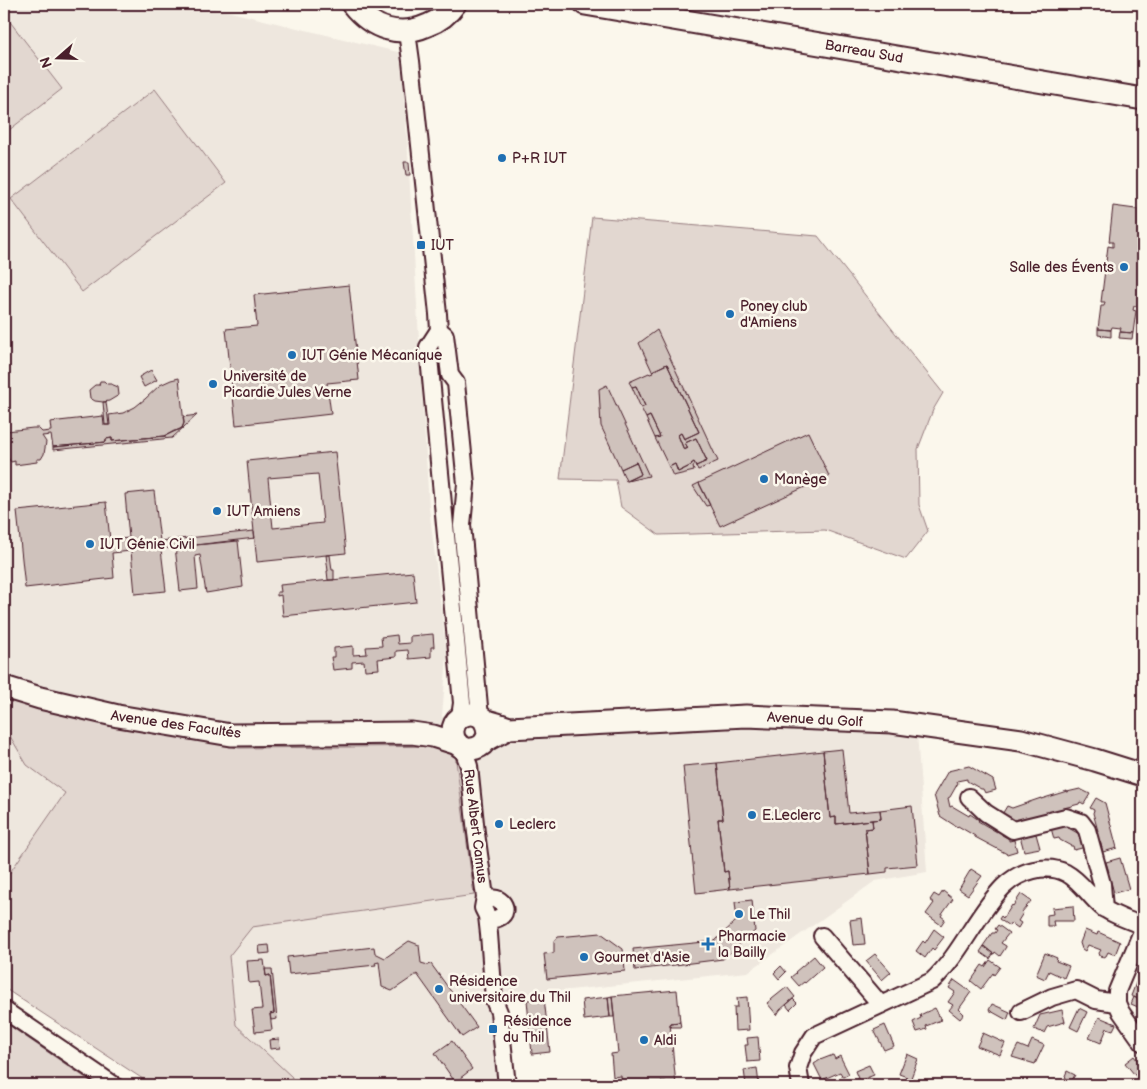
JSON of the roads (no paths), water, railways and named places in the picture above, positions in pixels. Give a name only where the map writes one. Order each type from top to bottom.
[{"type":"main road","points":[[352,4],[370,21],[379,26],[407,32],[419,30],[435,22],[450,12],[455,4]]},
{"type":"main road","name":"Barreau Sud","points":[[585,4],[1143,99]]},
{"type":"main road","name":"Barreau Sud","points":[[650,4],[1143,90]]},
{"type":"main road","name":"Avenue des Facultés","points":[[4,687],[40,698],[118,716],[231,735],[412,733],[434,736],[460,746]]},
{"type":"main road","name":"Avenue du Golf","points":[[484,743],[509,728],[746,716],[892,722],[1021,740],[1143,775]]},
{"type":"main road","points":[[470,718],[487,725],[488,730],[484,743],[475,749],[470,749],[460,746],[454,738],[452,732],[454,725],[470,718],[509,728]]},
{"type":"main road","name":"Avenue des Facultés","points":[[412,733],[470,718]]},
{"type":"street","points":[[407,32],[439,330],[428,347],[462,703],[470,718]]},
{"type":"street","points":[[439,330],[445,335],[450,375],[456,383],[466,484],[462,525],[470,718]]},
{"type":"street","name":"Rue Albert Camus","points":[[484,743],[477,765],[494,894],[492,909]]},
{"type":"street","name":"Rue Albert Camus","points":[[460,746],[469,766],[485,897],[492,909],[498,935],[503,992],[499,1012],[507,1085]]},
{"type":"street","points":[[970,797],[986,813],[1013,830],[1066,817],[1081,822],[1087,830],[1102,884],[1104,909]]},
{"type":"street","points":[[801,1085],[798,1068],[803,1053],[814,1036],[932,981],[943,970],[1004,886],[1030,870],[1047,868],[1065,873],[1081,884],[1104,909],[1143,928],[1117,991],[1117,1003],[1121,1012],[1143,1043]]},
{"type":"street","points":[[822,936],[881,1005]]},
{"type":"street","points":[[1021,1012],[1052,997],[1076,990],[1096,1000],[1117,1003]]},
{"type":"street","points":[[4,1010],[114,1085]]},
{"type":"place","name":"P+R IUT","points":[[502,158]]},
{"type":"place","name":"IUT","points":[[421,245]]},
{"type":"place","name":"Salle des Évents","points":[[1124,267]]},
{"type":"place","name":"Poney club d'Amiens","points":[[730,314]]},
{"type":"place","name":"IUT Génie Mécanique","points":[[292,355]]},
{"type":"place","name":"Université de Picardie Jules Verne","points":[[213,384]]},
{"type":"place","name":"Manège","points":[[764,479]]},
{"type":"place","name":"IUT Amiens","points":[[217,511]]},
{"type":"place","name":"IUT Génie Civil","points":[[90,544]]},
{"type":"place","name":"E.Leclerc","points":[[752,815]]},
{"type":"place","name":"Leclerc","points":[[499,824]]},
{"type":"place","name":"Le Thil","points":[[739,914]]},
{"type":"place","name":"Pharmacie la Bailly","points":[[708,944]]},
{"type":"place","name":"Gourmet d'Asie","points":[[584,957]]},
{"type":"place","name":"Résidence universitaire du Thil","points":[[439,989]]},
{"type":"place","name":"Résidence du Thil","points":[[493,1029]]},
{"type":"place","name":"Aldi","points":[[644,1040]]}]
